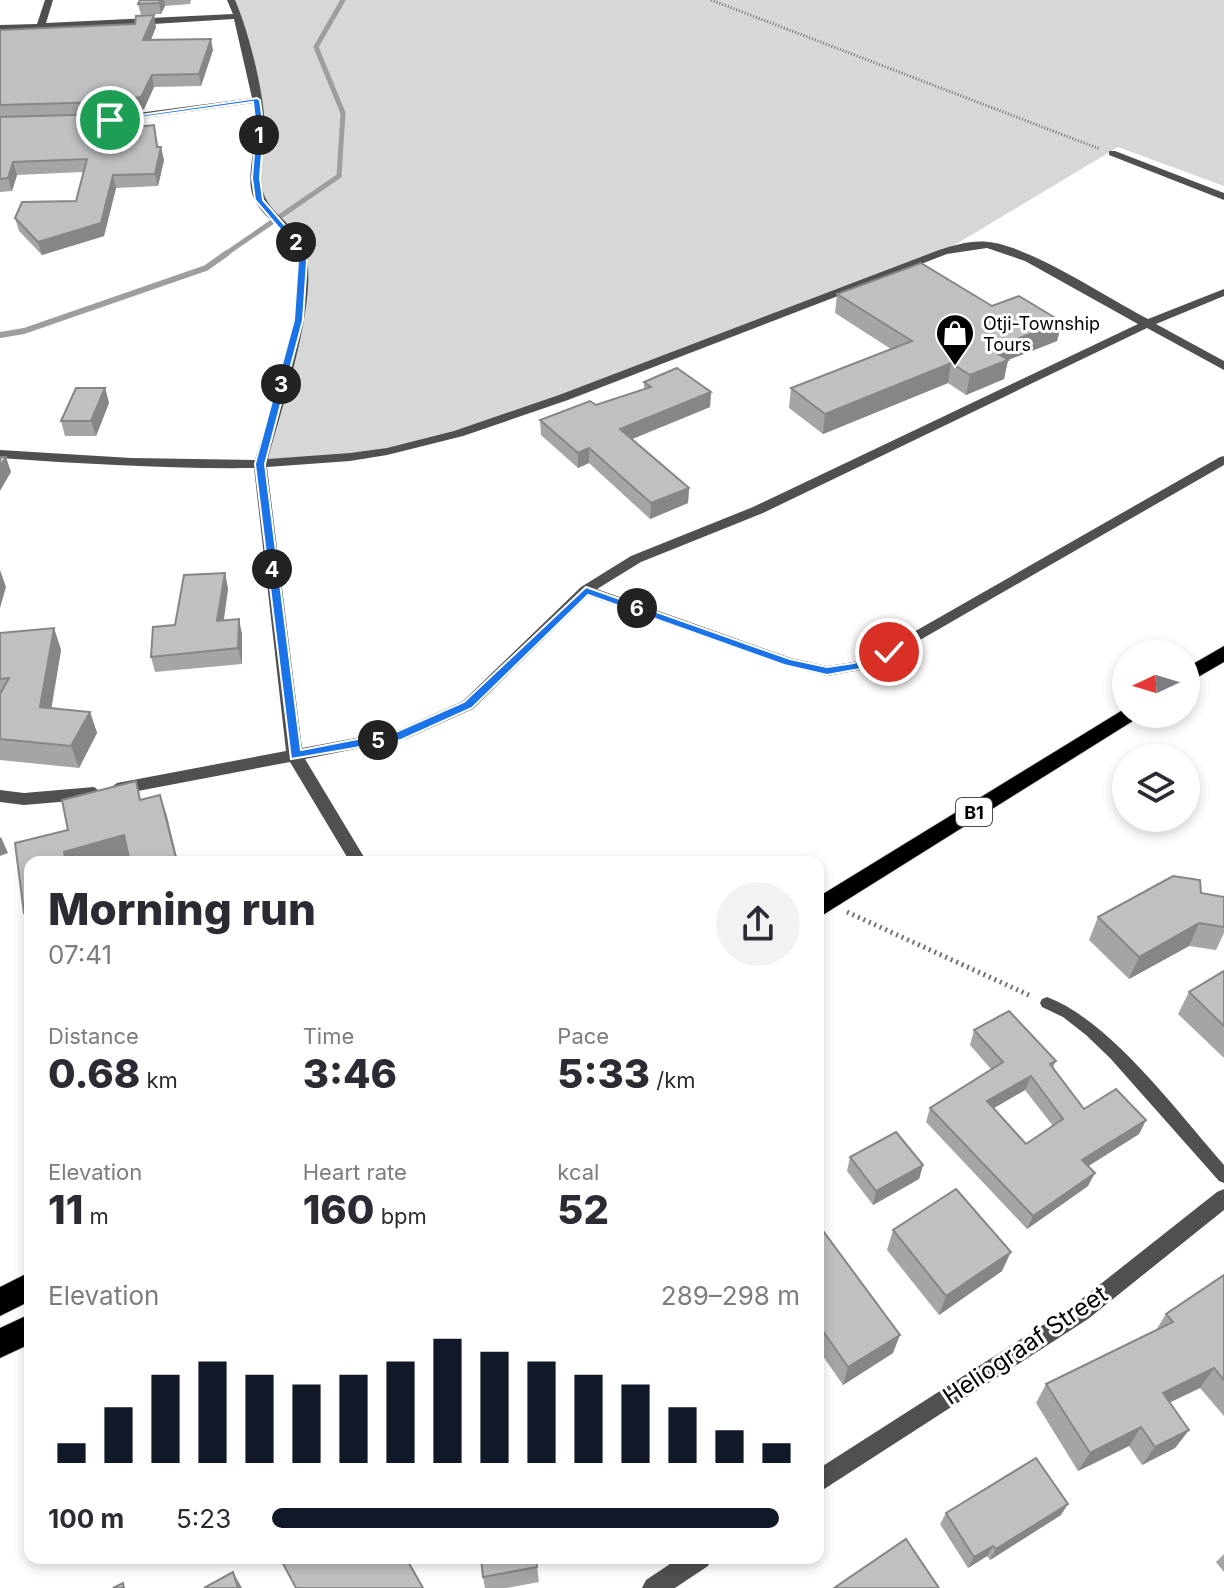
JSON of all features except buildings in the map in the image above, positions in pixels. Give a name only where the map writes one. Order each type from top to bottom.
[{"type":"highway","points":[[1200,668],[1224,653]]},
{"type":"highway","name":"B1","points":[[824,906],[1112,725]]},
{"type":"highway","points":[[0,1302],[24,1289]]},
{"type":"highway","points":[[0,1344],[24,1331]]},
{"type":"street","points":[[40,28],[49,0]]},
{"type":"street","points":[[231,0],[238,16],[257,100],[260,129],[256,178],[259,200],[299,247],[302,261],[299,320],[260,464],[295,756],[355,856]]},
{"type":"street","points":[[0,28],[238,16]]},
{"type":"street","points":[[110,120],[257,100]]},
{"type":"street","points":[[1112,153],[1224,197]]},
{"type":"street","points":[[0,454],[82,460],[260,464],[351,457],[446,438],[532,409],[976,242],[1001,245],[1224,366]]},
{"type":"street","points":[[0,796],[24,799],[74,797],[401,735],[468,705],[586,590],[636,559],[758,510],[1149,323],[1224,292]]},
{"type":"street","points":[[586,590],[788,662],[827,671],[856,666],[889,652],[1224,460]]},
{"type":"street","name":"Heliograaf Street","points":[[824,1478],[1081,1312],[1224,1198]]},
{"type":"street","points":[[654,1588],[691,1564]]},
{"type":"lane","points":[[1047,1003],[1064,1008],[1103,1041],[1224,1176]]},
{"type":"path","points":[[711,0],[1112,153]]},
{"type":"path","points":[[824,907],[1047,1003]]},
{"type":"shaded area","points":[[231,0],[1224,0],[1224,186],[1118,147],[943,252],[446,438],[351,457],[260,464],[299,320],[299,247],[259,200],[260,129]]},
{"type":"waterway","points":[[224,255],[339,176],[343,113],[316,47],[343,0]]},
{"type":"waterway","points":[[0,335],[24,331],[206,268],[227,253]]},
{"type":"place","name":"Otji-Township Tours","points":[[955,367]]},
{"type":"route","points":[[110,120],[257,100],[260,129],[256,178],[259,200],[289,232],[299,247],[302,261],[299,320],[260,464],[295,756],[401,735],[468,705],[586,590],[788,662],[827,671],[856,666],[889,652]]}]
